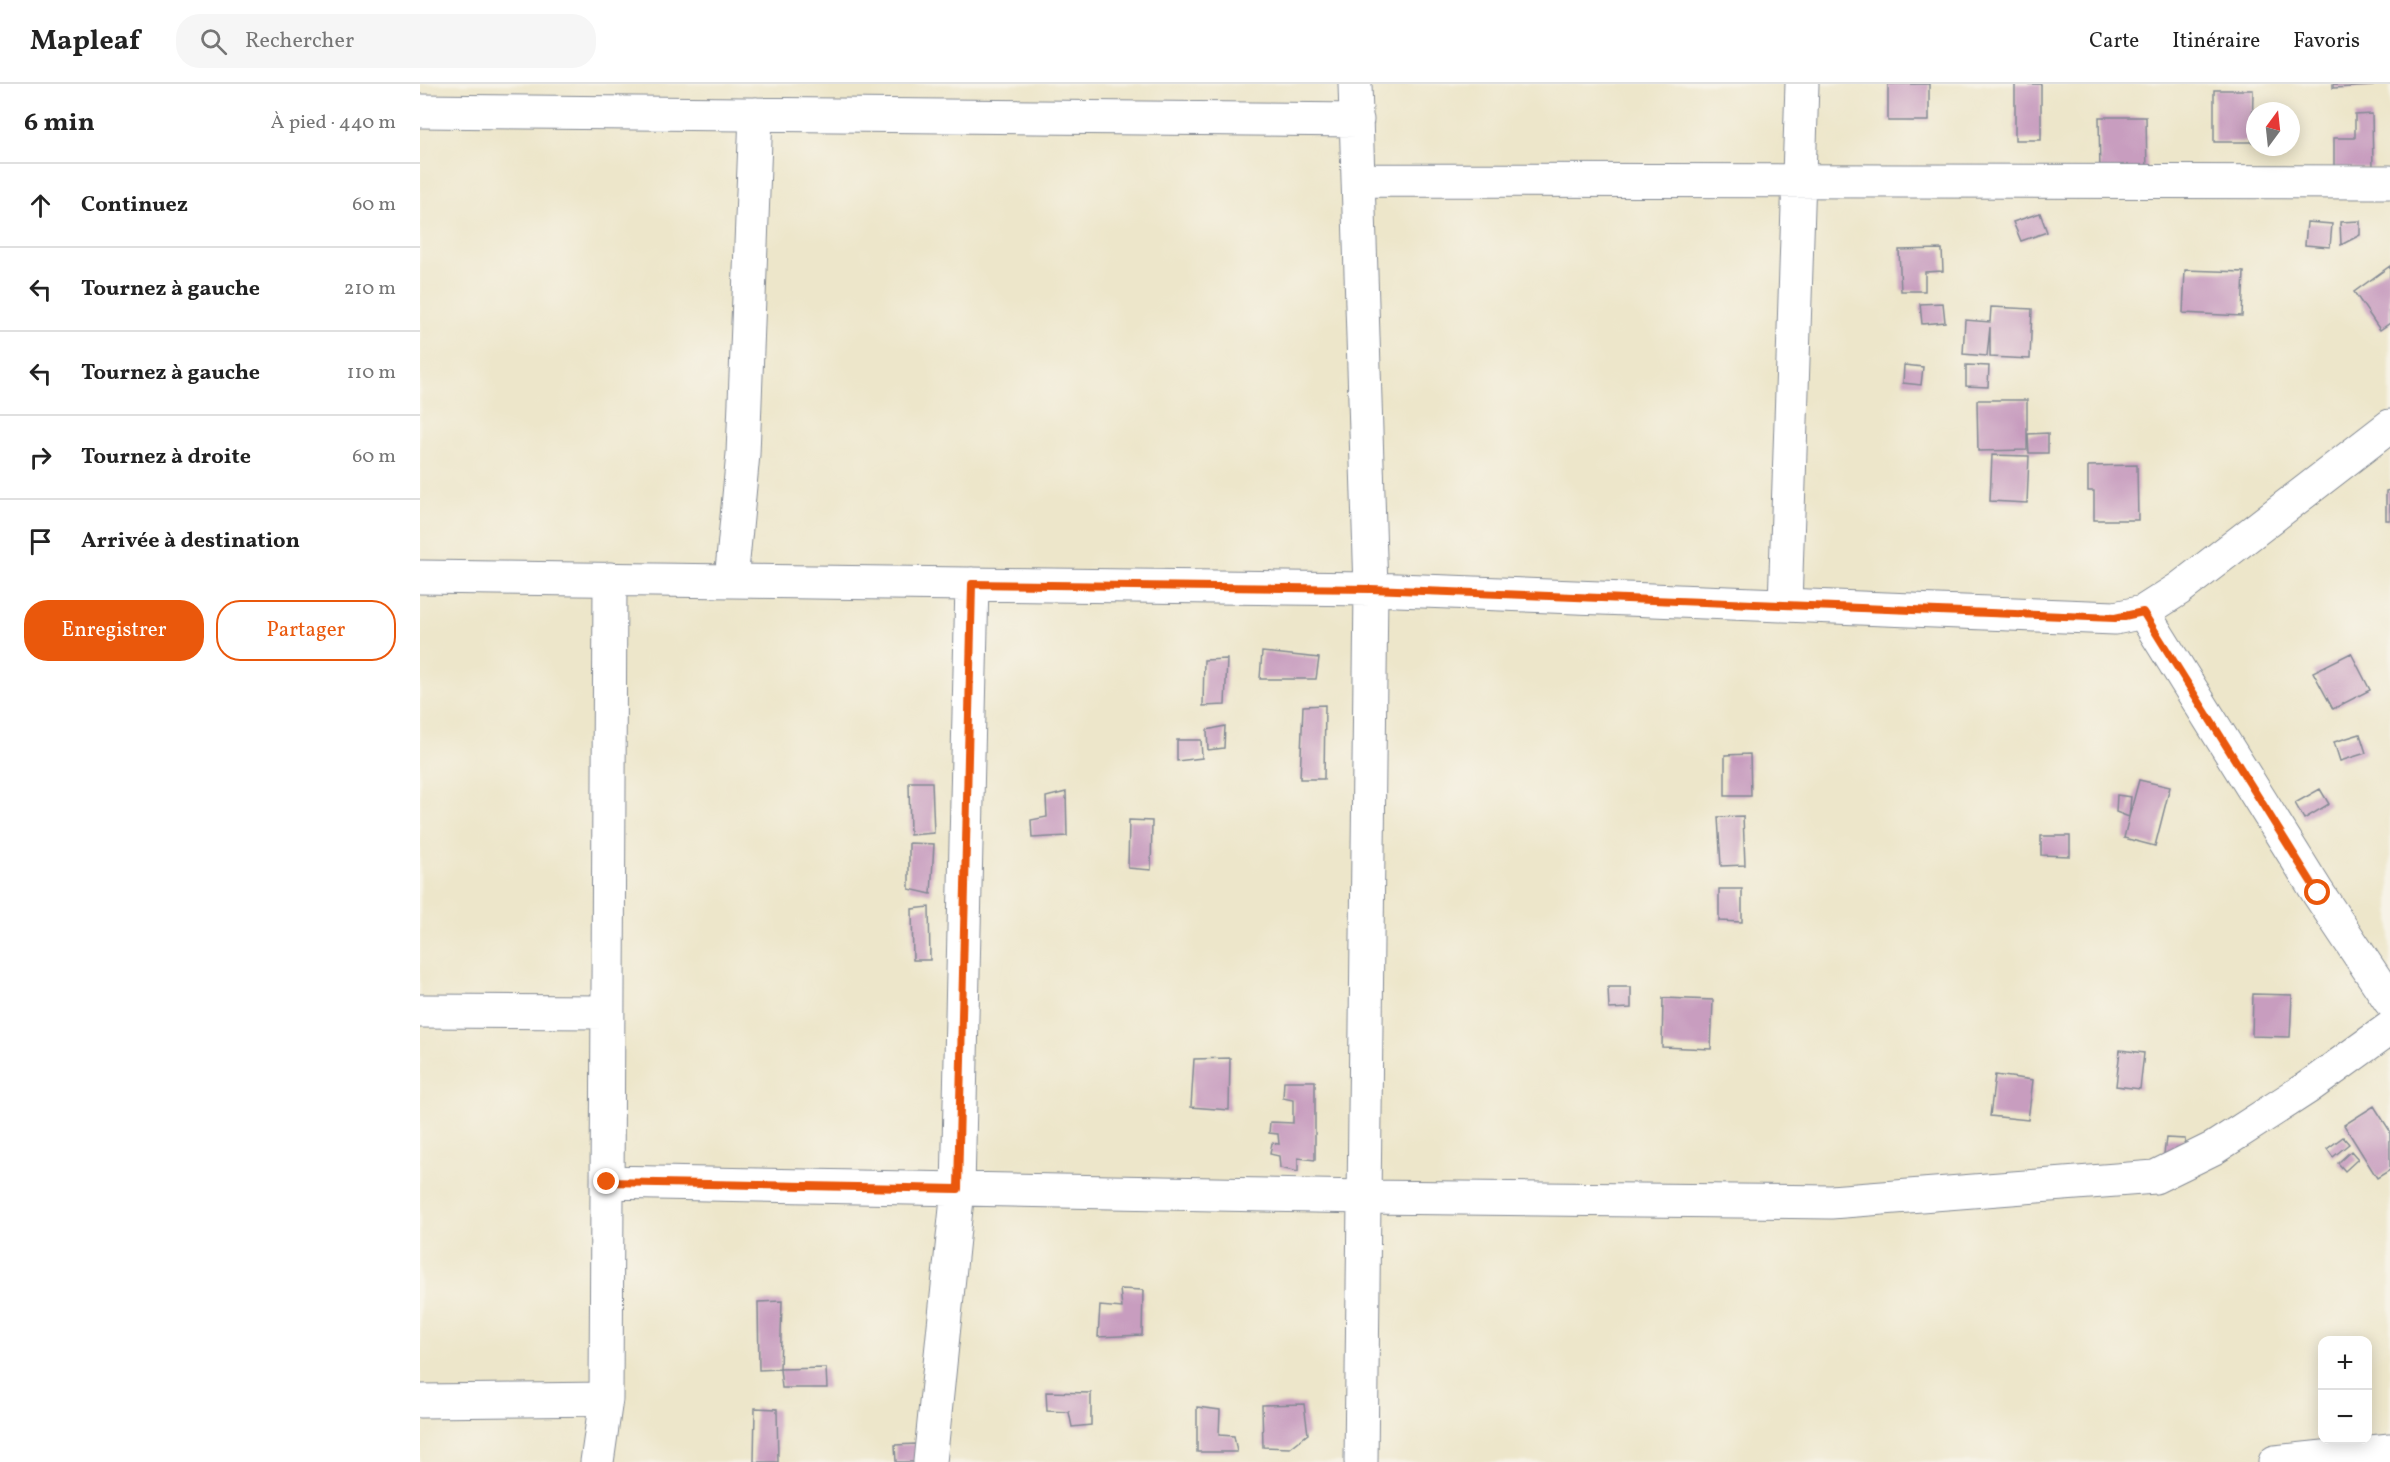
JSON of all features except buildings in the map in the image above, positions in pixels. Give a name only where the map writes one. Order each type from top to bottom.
[{"type":"street","points":[[1355,84],[1360,180],[1371,589],[1361,1462]]},
{"type":"street","points":[[1785,605],[1802,84]]},
{"type":"street","points":[[420,111],[1357,120]]},
{"type":"street","points":[[731,581],[743,454],[756,114]]},
{"type":"street","points":[[1360,180],[2390,182]]},
{"type":"street","points":[[420,577],[1371,589],[2115,618],[2143,612],[2179,589],[2390,426]]},
{"type":"street","points":[[597,1462],[606,1399],[610,579]]},
{"type":"street","points":[[930,1462],[958,1189],[972,584]]},
{"type":"street","points":[[2143,612],[2318,893],[2390,1001]]},
{"type":"street","points":[[420,1011],[607,1012]]},
{"type":"street","points":[[607,1182],[1364,1197],[1831,1202],[2155,1177],[2214,1148],[2307,1088],[2390,1028]]},
{"type":"street","points":[[420,1401],[606,1399]]},
{"type":"street","points":[[2275,1462],[2390,1450]]},
{"type":"route","points":[[607,1182],[958,1189],[972,584],[1371,589],[2115,618],[2143,612],[2318,893]]}]
